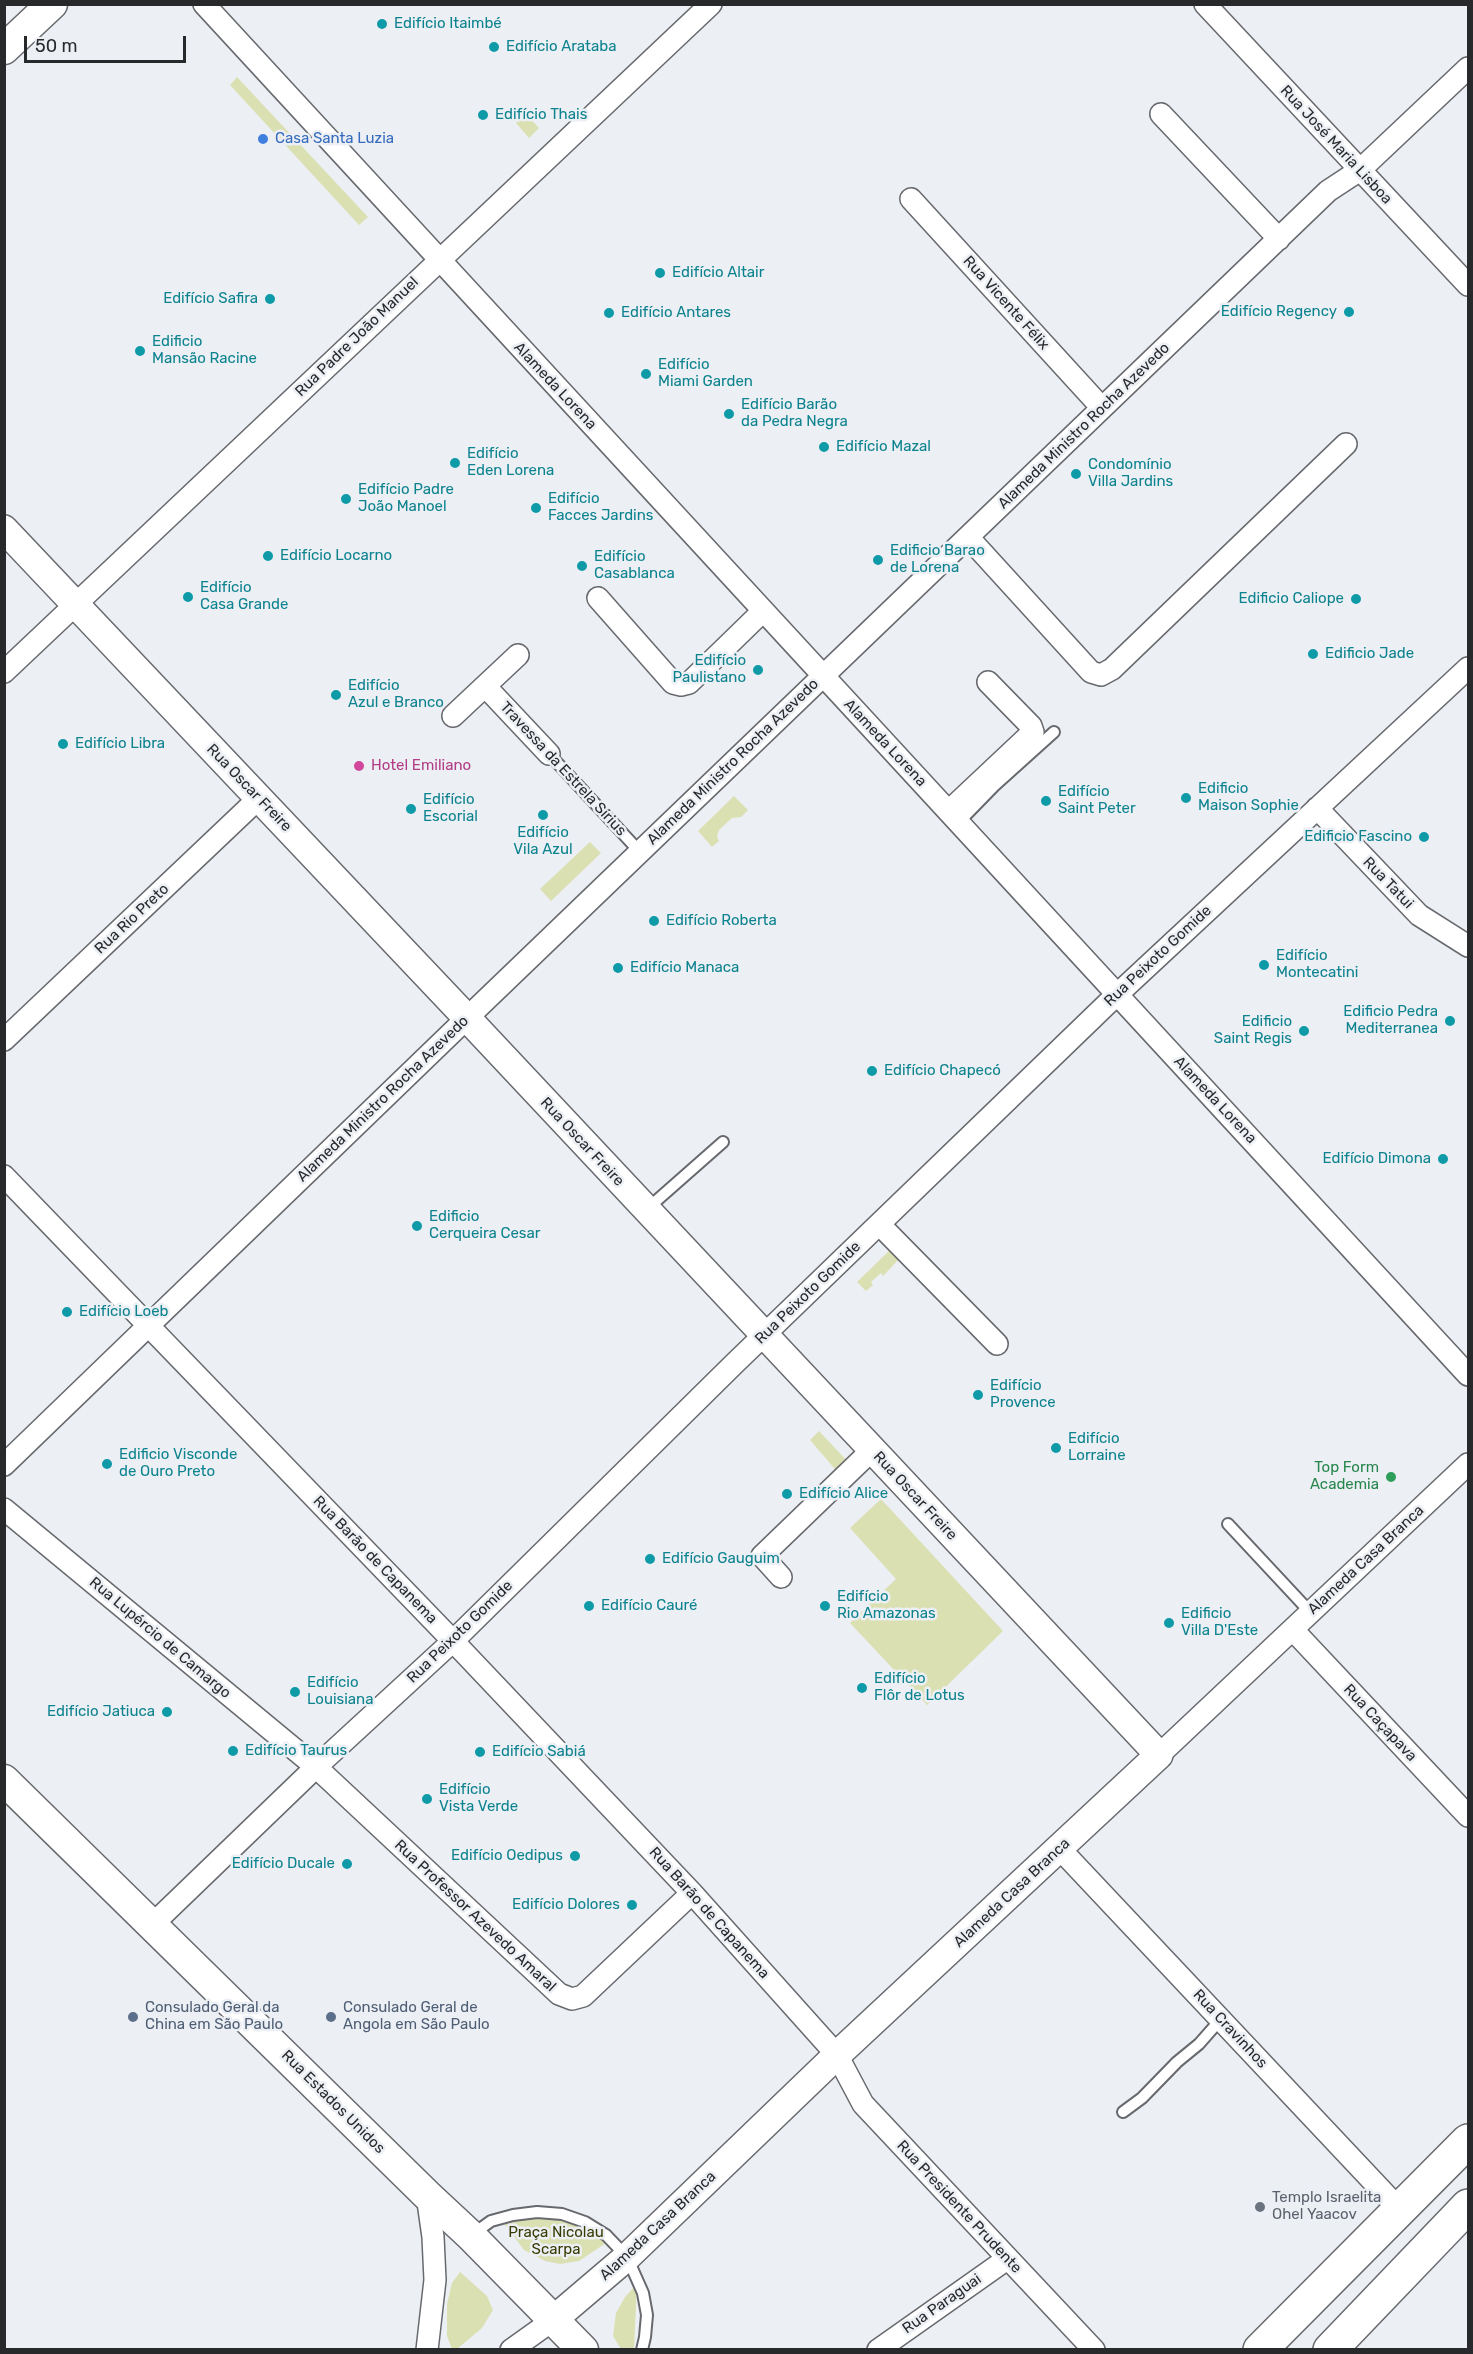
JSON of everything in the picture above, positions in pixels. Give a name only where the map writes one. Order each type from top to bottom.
[{"type":"main road","points":[[4,49],[52,4]]},
{"type":"main road","name":"Rua Estados Unidos","points":[[4,1780],[471,2236],[583,2349]]},
{"type":"main road","points":[[1260,2349],[1468,2141]]},
{"type":"main road","points":[[1330,2349],[1468,2206]]},
{"type":"street","name":"Alameda Lorena","points":[[204,4],[1468,1375]]},
{"type":"street","name":"Rua Padre João Manuel","points":[[4,672],[711,4]]},
{"type":"street","name":"Rua José Maria Lisboa","points":[[1205,4],[1468,285]]},
{"type":"street","name":"Alameda Ministro Rocha Azevedo","points":[[4,1465],[1328,191],[1360,170],[1468,68]]},
{"type":"street","points":[[1161,114],[1279,239]]},
{"type":"street","name":"Rua Vicente Félix","points":[[911,199],[1102,408]]},
{"type":"street","points":[[968,537],[1091,672],[1101,675],[1112,669],[1346,444]]},
{"type":"street","name":"Rua Oscar Freire","points":[[4,530],[467,1018],[1159,1755]]},
{"type":"street","points":[[598,598],[673,683],[681,685],[689,683],[763,611]]},
{"type":"street","points":[[453,716],[518,655]]},
{"type":"street","name":"Rua Peixoto Gomide","points":[[153,1924],[316,1767],[453,1641],[1117,994],[1468,668]]},
{"type":"street","points":[[954,817],[1033,732],[1031,726],[988,682]]},
{"type":"street","name":"Travessa da Estrela Sírius","points":[[485,686],[549,754]]},
{"type":"street","name":"Rua Rio Preto","points":[[4,1040],[259,798]]},
{"type":"street","name":"Rua Tatui","points":[[1317,808],[1419,915],[1468,946]]},
{"type":"street","name":"Rua Barão de Capanema","points":[[4,1176],[453,1641],[692,1893],[837,2055]]},
{"type":"street","points":[[879,1224],[997,1344]]},
{"type":"street","points":[[781,1577],[762,1556],[872,1450]]},
{"type":"street","name":"Alameda Casa Branca","points":[[553,2319],[627,2257],[837,2055],[1060,1849],[1468,1464]]},
{"type":"street","name":"Rua Lupércio de Camargo","points":[[4,1509],[316,1767]]},
{"type":"street","name":"Rua Caçapava","points":[[1293,1630],[1468,1816]]},
{"type":"street","name":"Rua Professor Azevedo Amaral","points":[[316,1767],[559,1994],[572,1999],[583,1996],[692,1893]]},
{"type":"street","name":"Rua Cravinhos","points":[[1060,1849],[1400,2210]]},
{"type":"street","name":"Rua Presidente Prudente","points":[[837,2055],[863,2104],[1094,2349]]},
{"type":"street","points":[[427,2195],[433,2238],[435,2280],[427,2349]]},
{"type":"street","name":"Rua Paraguai","points":[[878,2349],[1007,2259]]},
{"type":"street","points":[[511,2349],[553,2319]]},
{"type":"lane","points":[[954,817],[994,786],[1054,732]]},
{"type":"lane","name":"Travessa da Estrela Sírius","points":[[549,754],[640,852]]},
{"type":"lane","points":[[646,1210],[723,1142]]},
{"type":"lane","points":[[1228,1524],[1311,1613]]},
{"type":"lane","points":[[1123,2112],[1142,2098],[1177,2062],[1199,2044],[1221,2019]]},
{"type":"lane","points":[[471,2236],[488,2222],[513,2215],[537,2212],[562,2214],[606,2235],[627,2257],[643,2293],[646,2315],[642,2349]]},
{"type":"green space","points":[[237,77],[368,217],[359,225],[230,85]]},
{"type":"green space","points":[[526,114],[539,128],[529,138],[516,123]]},
{"type":"green space","points":[[734,796],[748,810],[741,817],[732,818],[719,830],[717,837],[719,841],[712,847],[698,831]]},
{"type":"green space","points":[[590,842],[601,853],[551,901],[540,889]]},
{"type":"green space","points":[[892,1248],[901,1257],[883,1276],[881,1273],[871,1282],[873,1285],[866,1291],[857,1282]]},
{"type":"green space","points":[[819,1431],[851,1465],[840,1475],[810,1440]]},
{"type":"green space","points":[[881,1499],[1003,1631],[927,1705],[850,1623],[896,1579],[850,1528]]},
{"type":"green space","name":"Praça Nicolau Scarpa","points":[[532,2218],[550,2218],[570,2223],[587,2230],[606,2243],[579,2261],[560,2264],[545,2261],[524,2250],[504,2223]]},
{"type":"green space","name":"Praça Nicolau Scarpa","points":[[460,2272],[487,2296],[493,2310],[482,2328],[457,2349],[452,2349],[447,2336],[447,2304],[452,2283]]},
{"type":"green space","name":"Praça Nicolau Scarpa","points":[[637,2284],[634,2349],[621,2349],[613,2336],[616,2313],[625,2297]]},
{"type":"place","name":"Edifício Itaimbé","points":[[382,24]]},
{"type":"place","name":"Edifício Arataba","points":[[494,47]]},
{"type":"place","name":"Edifício Thais","points":[[483,115]]},
{"type":"place","name":"Casa Santa Luzia","points":[[263,139]]},
{"type":"place","name":"Edifício Altair","points":[[660,273]]},
{"type":"place","name":"Edifício Safira","points":[[270,299]]},
{"type":"place","name":"Edifício Regency","points":[[1349,312]]},
{"type":"place","name":"Edifício Antares","points":[[609,313]]},
{"type":"place","name":"Edificio Mansão Racine","points":[[140,351]]},
{"type":"place","name":"Edifício Miami Garden","points":[[646,374]]},
{"type":"place","name":"Edifício Barão da Pedra Negra","points":[[729,414]]},
{"type":"place","name":"Edifício Mazal","points":[[824,447]]},
{"type":"place","name":"Edifício Eden Lorena","points":[[455,463]]},
{"type":"place","name":"Condomínio Villa Jardins","points":[[1076,474]]},
{"type":"place","name":"Edifício Padre João Manoel","points":[[346,499]]},
{"type":"place","name":"Edifício Facces Jardins","points":[[536,508]]},
{"type":"place","name":"Edifício Locarno","points":[[268,556]]},
{"type":"place","name":"Edificio Barao de Lorena","points":[[878,560]]},
{"type":"place","name":"Edifício Casablanca","points":[[582,566]]},
{"type":"place","name":"Edifício Casa Grande","points":[[188,597]]},
{"type":"place","name":"Edificio Caliope","points":[[1356,599]]},
{"type":"place","name":"Edificio Jade","points":[[1313,654]]},
{"type":"place","name":"Edifício Paulistano","points":[[758,670]]},
{"type":"place","name":"Edifício Azul e Branco","points":[[336,695]]},
{"type":"place","name":"Edifício Libra","points":[[63,744]]},
{"type":"place","name":"Hotel Emiliano","points":[[359,766]]},
{"type":"place","name":"Edificio Maison Sophie","points":[[1186,798]]},
{"type":"place","name":"Edifício Saint Peter","points":[[1046,801]]},
{"type":"place","name":"Edifício Escorial","points":[[411,809]]},
{"type":"place","name":"Edifício Vila Azul","points":[[543,815]]},
{"type":"place","name":"Edificio Fascino","points":[[1424,837]]},
{"type":"place","name":"Edifício Roberta","points":[[654,921]]},
{"type":"place","name":"Edifício Montecatini","points":[[1264,965]]},
{"type":"place","name":"Edifício Manaca","points":[[618,968]]},
{"type":"place","name":"Edificio Pedra Mediterranea","points":[[1450,1021]]},
{"type":"place","name":"Edificio Saint Regis","points":[[1304,1031]]},
{"type":"place","name":"Edifício Chapecó","points":[[872,1071]]},
{"type":"place","name":"Edifício Dimona","points":[[1443,1159]]},
{"type":"place","name":"Edificio Cerqueira Cesar","points":[[417,1226]]},
{"type":"place","name":"Edifício Loeb","points":[[67,1312]]},
{"type":"place","name":"Edifício Provence","points":[[978,1395]]},
{"type":"place","name":"Edifício Lorraine","points":[[1056,1448]]},
{"type":"place","name":"Edificio Visconde de Ouro Preto","points":[[107,1464]]},
{"type":"place","name":"Top Form Academia","points":[[1391,1477]]},
{"type":"place","name":"Edifício Alice","points":[[787,1494]]},
{"type":"place","name":"Edifício Gauguim","points":[[650,1559]]},
{"type":"place","name":"Edifício Cauré","points":[[589,1606]]},
{"type":"place","name":"Edifício Rio Amazonas","points":[[825,1606]]},
{"type":"place","name":"Edificio Villa D'Este","points":[[1169,1623]]},
{"type":"place","name":"Edifício Flôr de Lotus","points":[[862,1688]]},
{"type":"place","name":"Edifício Louisiana","points":[[295,1692]]},
{"type":"place","name":"Edifício Jatiuca","points":[[167,1712]]},
{"type":"place","name":"Edifício Taurus","points":[[233,1751]]},
{"type":"place","name":"Edifício Sabiá","points":[[480,1752]]},
{"type":"place","name":"Edifício Vista Verde","points":[[427,1799]]},
{"type":"place","name":"Edifício Oedipus","points":[[575,1856]]},
{"type":"place","name":"Edifício Ducale","points":[[347,1864]]},
{"type":"place","name":"Edifício Dolores","points":[[632,1905]]},
{"type":"place","name":"Consulado Geral da China em São Paulo","points":[[133,2017]]},
{"type":"place","name":"Consulado Geral de Angola em São Paulo","points":[[331,2017]]},
{"type":"place","name":"Templo Israelita Ohel Yaacov","points":[[1260,2207]]}]
